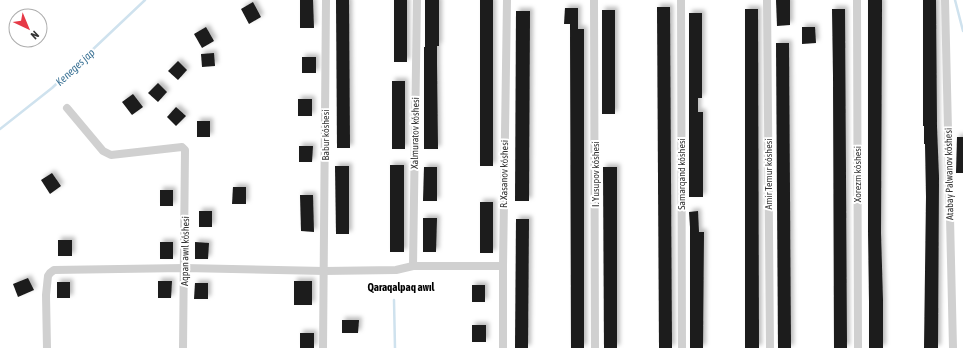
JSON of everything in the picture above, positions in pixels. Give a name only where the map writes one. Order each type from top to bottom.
[{"type":"street","name":"Babur kóshesi","points":[[324,271],[326,0]]},
{"type":"street","name":"Xalmuratov kóshesi","points":[[413,266],[417,0]]},
{"type":"street","name":"R. Xasanov kóshesi","points":[[503,348],[507,0]]},
{"type":"street","name":"I. Yusupov kóshesi","points":[[594,0],[595,348]]},
{"type":"street","name":"Samarqand kóshesi","points":[[681,0],[682,348]]},
{"type":"street","name":"Amir Temur kóshesi","points":[[767,0],[770,348]]},
{"type":"street","name":"Xorezm kóshesi","points":[[856,0],[858,348]]},
{"type":"street","name":"Atabay Palwanov kóshesi","points":[[945,0],[953,348]]},
{"type":"street","name":"Aqpan awıl kóshesi","points":[[67,108],[103,150],[111,155],[182,147],[185,150],[183,348]]},
{"type":"street","points":[[47,348],[46,295],[48,276],[54,270],[184,268],[324,271],[396,270],[413,266],[503,266]]},
{"type":"street","points":[[323,348],[324,271]]},
{"type":"building","points":[[300,0],[313,0],[314,28],[300,28]]},
{"type":"building","points":[[336,0],[349,0],[350,148],[337,148]]},
{"type":"building","points":[[394,0],[407,0],[407,62],[394,62]]},
{"type":"building","points":[[425,0],[439,0],[439,46],[437,46],[438,149],[424,149]]},
{"type":"building","points":[[480,0],[493,0],[493,166],[480,166]]},
{"type":"building","points":[[776,0],[790,0],[790,25],[777,26]]},
{"type":"building","points":[[868,0],[882,0],[881,233],[883,348],[869,348]]},
{"type":"building","points":[[923,0],[936,0],[939,177],[938,348],[924,348],[926,197],[925,144],[923,126]]},
{"type":"building","points":[[253,2],[261,17],[249,24],[241,9]]},
{"type":"building","points":[[657,7],[670,7],[672,348],[659,348]]},
{"type":"building","points":[[565,8],[578,8],[578,29],[584,29],[584,348],[571,348],[570,24],[564,24]]},
{"type":"building","points":[[745,9],[758,9],[759,348],[745,348]]},
{"type":"building","points":[[832,9],[845,9],[847,348],[834,348]]},
{"type":"building","points":[[602,10],[615,10],[615,114],[602,114]]},
{"type":"building","points":[[516,11],[530,11],[529,201],[515,201]]},
{"type":"building","points":[[689,13],[702,13],[702,98],[698,98],[698,112],[703,112],[703,197],[689,197]]},
{"type":"building","points":[[206,27],[214,41],[202,48],[194,34]]},
{"type":"building","points":[[802,27],[815,27],[816,43],[802,44]]},
{"type":"building","points":[[776,43],[789,43],[791,348],[778,348]]},
{"type":"building","points":[[214,53],[215,66],[202,67],[201,54]]},
{"type":"building","points":[[302,57],[316,57],[316,73],[302,73]]},
{"type":"building","points":[[178,61],[187,70],[178,80],[168,71]]},
{"type":"building","points":[[392,81],[405,81],[405,149],[392,149]]},
{"type":"building","points":[[158,83],[167,92],[158,102],[148,93]]},
{"type":"building","points":[[133,94],[143,107],[132,115],[122,102]]},
{"type":"building","points":[[298,99],[312,99],[312,116],[298,116]]},
{"type":"building","points":[[176,107],[186,116],[176,126],[167,117]]},
{"type":"building","points":[[197,121],[210,121],[210,137],[197,137]]},
{"type":"building","points":[[957,137],[963,137],[963,173],[956,173]]},
{"type":"building","points":[[299,146],[313,146],[312,162],[299,162]]},
{"type":"building","points":[[390,165],[404,165],[404,252],[390,252]]},
{"type":"building","points":[[335,166],[349,166],[349,234],[336,234]]},
{"type":"building","points":[[424,167],[437,167],[437,201],[423,201]]},
{"type":"building","points":[[603,167],[617,167],[617,348],[604,348]]},
{"type":"building","points":[[52,173],[61,186],[50,194],[41,180]]},
{"type":"building","points":[[233,187],[246,187],[246,204],[232,204]]},
{"type":"building","points":[[160,190],[173,190],[173,206],[160,206]]},
{"type":"building","points":[[300,195],[313,195],[314,232],[301,231]]},
{"type":"building","points":[[480,202],[493,202],[493,253],[480,253]]},
{"type":"building","points":[[199,211],[212,211],[212,227],[199,227]]},
{"type":"building","points":[[698,211],[699,232],[704,232],[703,348],[690,348],[689,212]]},
{"type":"building","points":[[423,218],[437,218],[436,252],[423,252]]},
{"type":"building","points":[[516,219],[529,219],[528,348],[515,348]]},
{"type":"building","points":[[58,240],[72,240],[72,256],[58,256]]},
{"type":"building","points":[[160,242],[173,242],[173,259],[160,259]]},
{"type":"building","points":[[195,242],[209,243],[208,259],[195,259]]},
{"type":"building","points":[[28,278],[34,290],[18,297],[13,284]]},
{"type":"building","points":[[158,281],[172,281],[171,298],[158,298]]},
{"type":"building","points":[[294,281],[312,281],[312,305],[294,305]]},
{"type":"building","points":[[57,282],[70,282],[70,298],[57,298]]},
{"type":"building","points":[[195,283],[208,283],[208,299],[194,299]]},
{"type":"building","points":[[472,285],[485,285],[485,302],[472,302]]},
{"type":"building","points":[[342,320],[359,320],[358,333],[342,333]]},
{"type":"building","points":[[472,325],[486,325],[486,342],[472,342]]},
{"type":"building","points":[[300,333],[314,333],[314,348],[300,348]]},
{"type":"waterway","name":"Keneges jap","points":[[0,129],[52,88],[145,0]]},
{"type":"waterway","points":[[955,0],[963,31]]},
{"type":"waterway","points":[[394,300],[395,348]]},
{"type":"district","name":"Qaraqalpaq awıl","points":[[401,287]]}]
